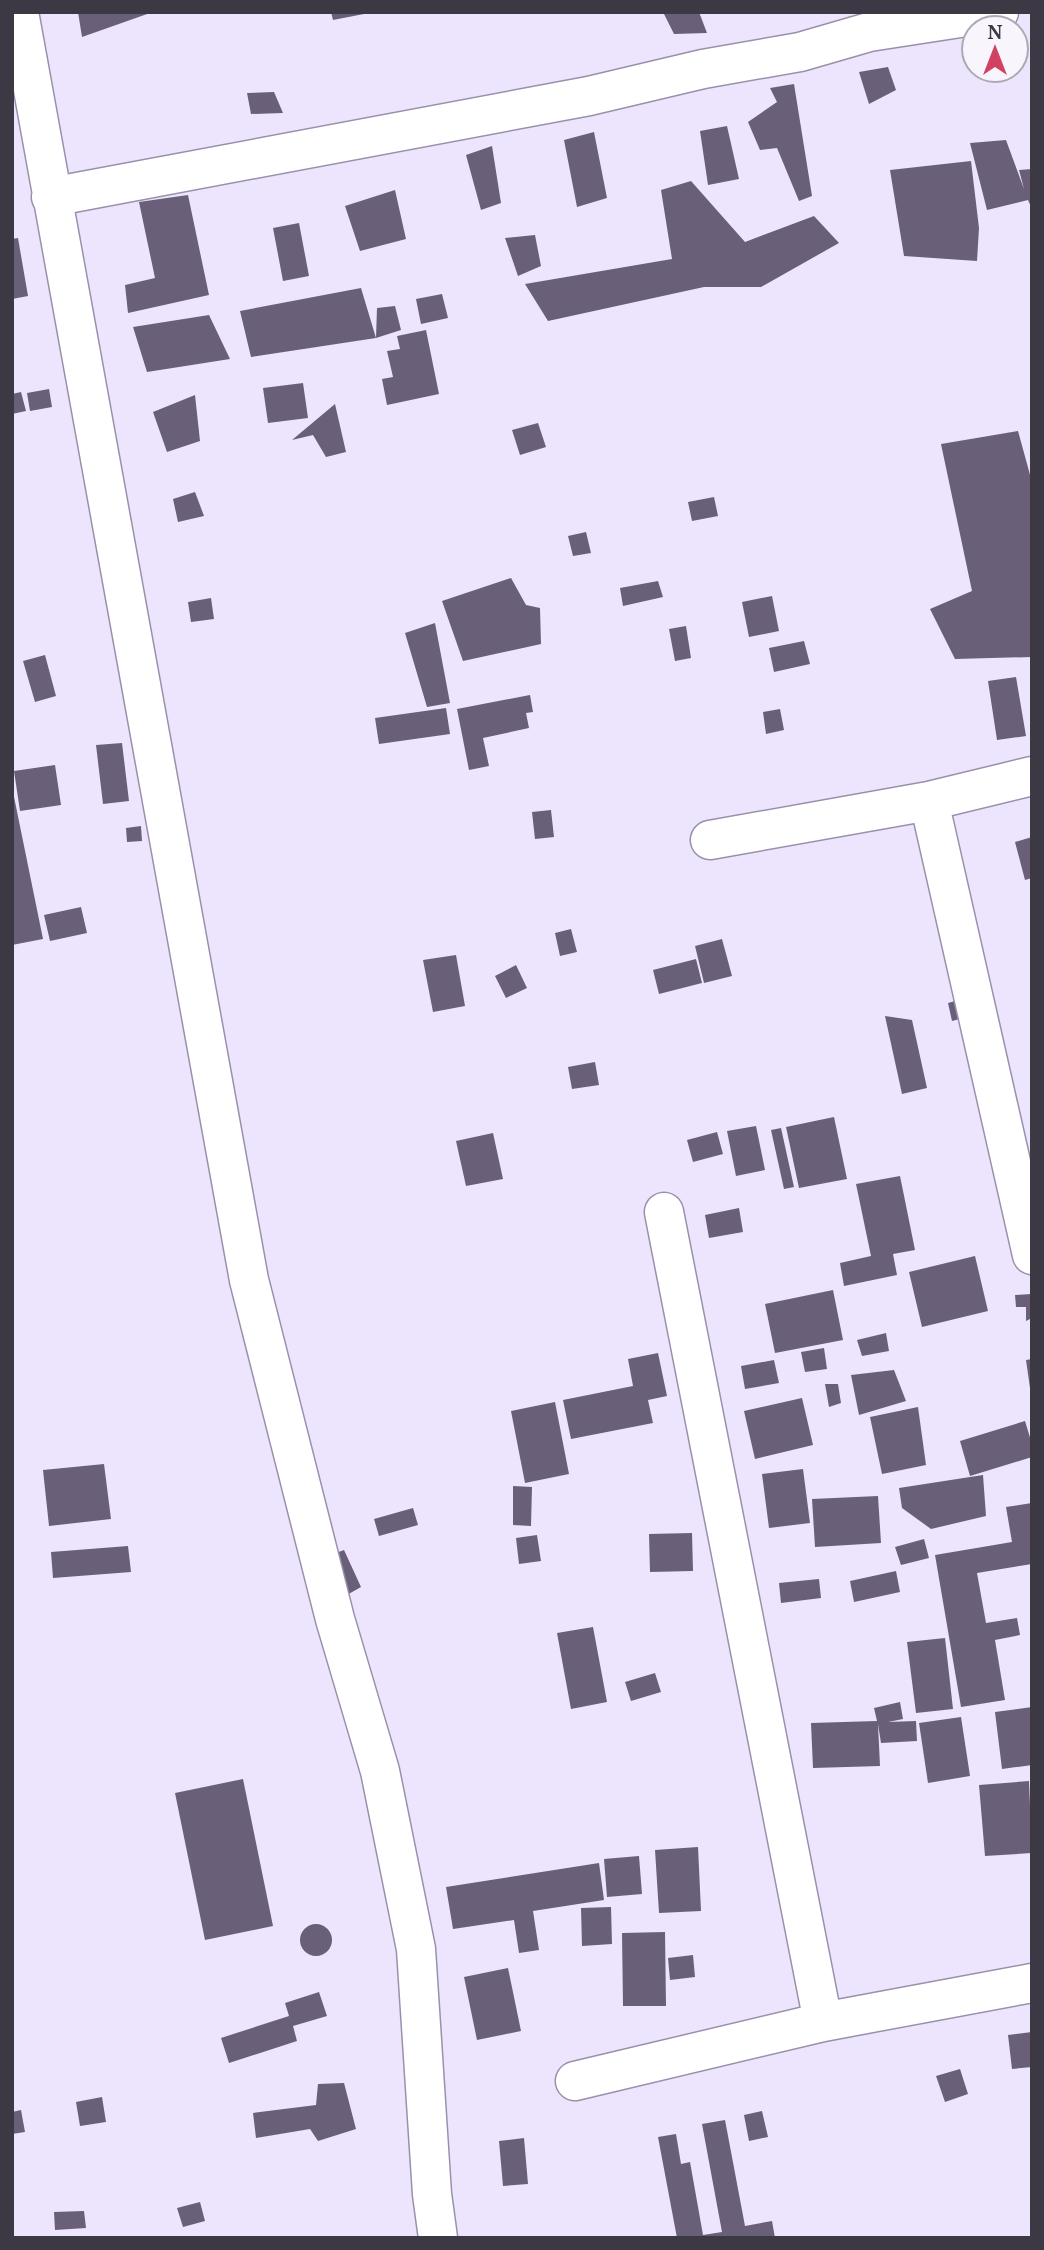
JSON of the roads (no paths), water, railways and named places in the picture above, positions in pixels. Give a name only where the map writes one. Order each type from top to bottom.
[{"type":"street","points":[[19,12],[249,1280],[335,1619],[380,1771],[416,1949],[432,2194],[438,2238]]},
{"type":"street","points":[[51,197],[589,96],[703,69],[800,52],[869,32],[999,12]]},
{"type":"street","points":[[710,840],[929,801],[1032,776]]},
{"type":"street","points":[[929,801],[1032,1255]]},
{"type":"street","points":[[664,1212],[823,2022]]},
{"type":"street","points":[[575,2081],[823,2022],[1032,1983]]}]
